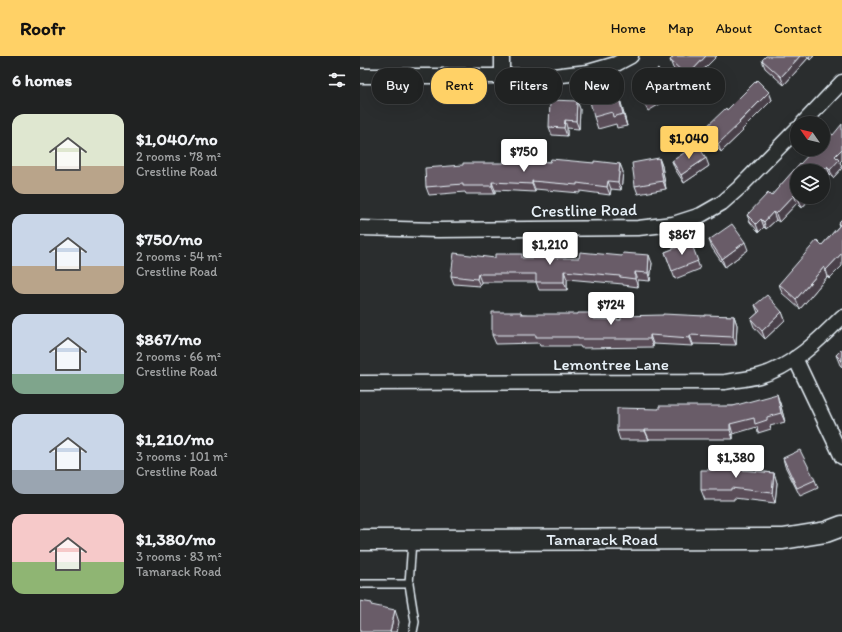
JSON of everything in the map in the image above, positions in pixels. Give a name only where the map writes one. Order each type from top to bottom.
[{"type":"street","points":[[502,56],[502,68]]},
{"type":"street","points":[[562,75],[588,72],[616,64],[631,56]]},
{"type":"street","points":[[360,76],[495,76]]},
{"type":"street","points":[[810,116],[842,82]]},
{"type":"street","name":"Crestline Road","points":[[360,228],[438,230],[638,228],[673,224],[700,215],[722,203],[739,188],[790,136]]},
{"type":"street","name":"Lemontree Lane","points":[[360,383],[725,382],[758,376],[778,369],[813,346],[842,317]]},
{"type":"street","points":[[795,358],[842,457]]},
{"type":"street","name":"Tamarack Road","points":[[360,540],[783,539],[826,532],[842,526]]},
{"type":"lane","points":[[412,540],[409,584],[414,622],[413,632]]},
{"type":"lane","points":[[360,584],[409,584]]},
{"type":"building","points":[[674,56],[706,56],[695,68],[678,68],[670,60]]},
{"type":"building","points":[[766,56],[800,56],[781,77],[762,60]]},
{"type":"building","points":[[757,80],[769,92],[718,144],[704,129],[726,108],[727,110]]},
{"type":"building","points":[[562,100],[570,101],[570,104],[577,104],[576,121],[565,120],[564,128],[549,127],[550,104],[562,104]]},
{"type":"building","points":[[591,104],[620,104],[623,114],[613,117],[612,112],[594,117]]},
{"type":"building","points":[[842,124],[842,149],[835,156],[839,160],[830,170],[830,164],[800,164],[807,156],[830,156],[830,133],[833,135]]},
{"type":"building","points":[[697,144],[706,158],[681,175],[672,161]]},
{"type":"building","points":[[659,158],[663,181],[635,186],[632,163]]},
{"type":"building","points":[[551,159],[620,164],[618,182],[608,181],[607,187],[577,183],[577,185],[532,181],[532,184],[492,182],[492,186],[463,186],[463,184],[426,187],[425,168],[463,165],[463,163],[504,163],[504,160],[550,162]]},
{"type":"building","points":[[790,174],[790,199],[776,214],[773,212],[764,222],[761,219],[756,224],[747,215],[768,193],[771,196]]},
{"type":"building","points":[[842,219],[842,253],[826,270],[824,267],[796,299],[779,284],[817,240],[822,245],[840,225],[838,223]]},
{"type":"building","points":[[732,224],[745,242],[722,259],[709,240]]},
{"type":"building","points":[[691,242],[698,261],[672,271],[665,252]]},
{"type":"building","points":[[580,252],[622,256],[623,253],[649,255],[648,273],[635,272],[635,279],[620,276],[564,271],[564,282],[536,282],[536,274],[478,274],[477,279],[451,276],[454,253],[495,258],[495,254],[522,254],[522,258],[579,258]]},
{"type":"building","points":[[767,295],[782,312],[762,331],[751,319],[760,311],[755,305]]},
{"type":"building","points":[[492,312],[521,312],[521,314],[593,313],[593,319],[621,320],[621,316],[663,314],[734,316],[733,337],[690,335],[690,338],[650,335],[650,339],[578,339],[578,337],[536,337],[536,335],[492,335]]},
{"type":"building","points":[[842,349],[842,361],[836,355]]},
{"type":"building","points":[[777,394],[781,413],[767,417],[767,420],[755,424],[754,418],[730,424],[730,430],[617,431],[617,408],[659,409],[659,406],[733,406]]},
{"type":"building","points":[[800,450],[815,480],[797,488],[783,458]]},
{"type":"building","points":[[716,463],[731,463],[731,469],[774,473],[772,493],[731,488],[731,490],[701,490],[701,470],[715,470]]},
{"type":"building","points":[[360,601],[395,610],[390,632],[360,632]]}]
